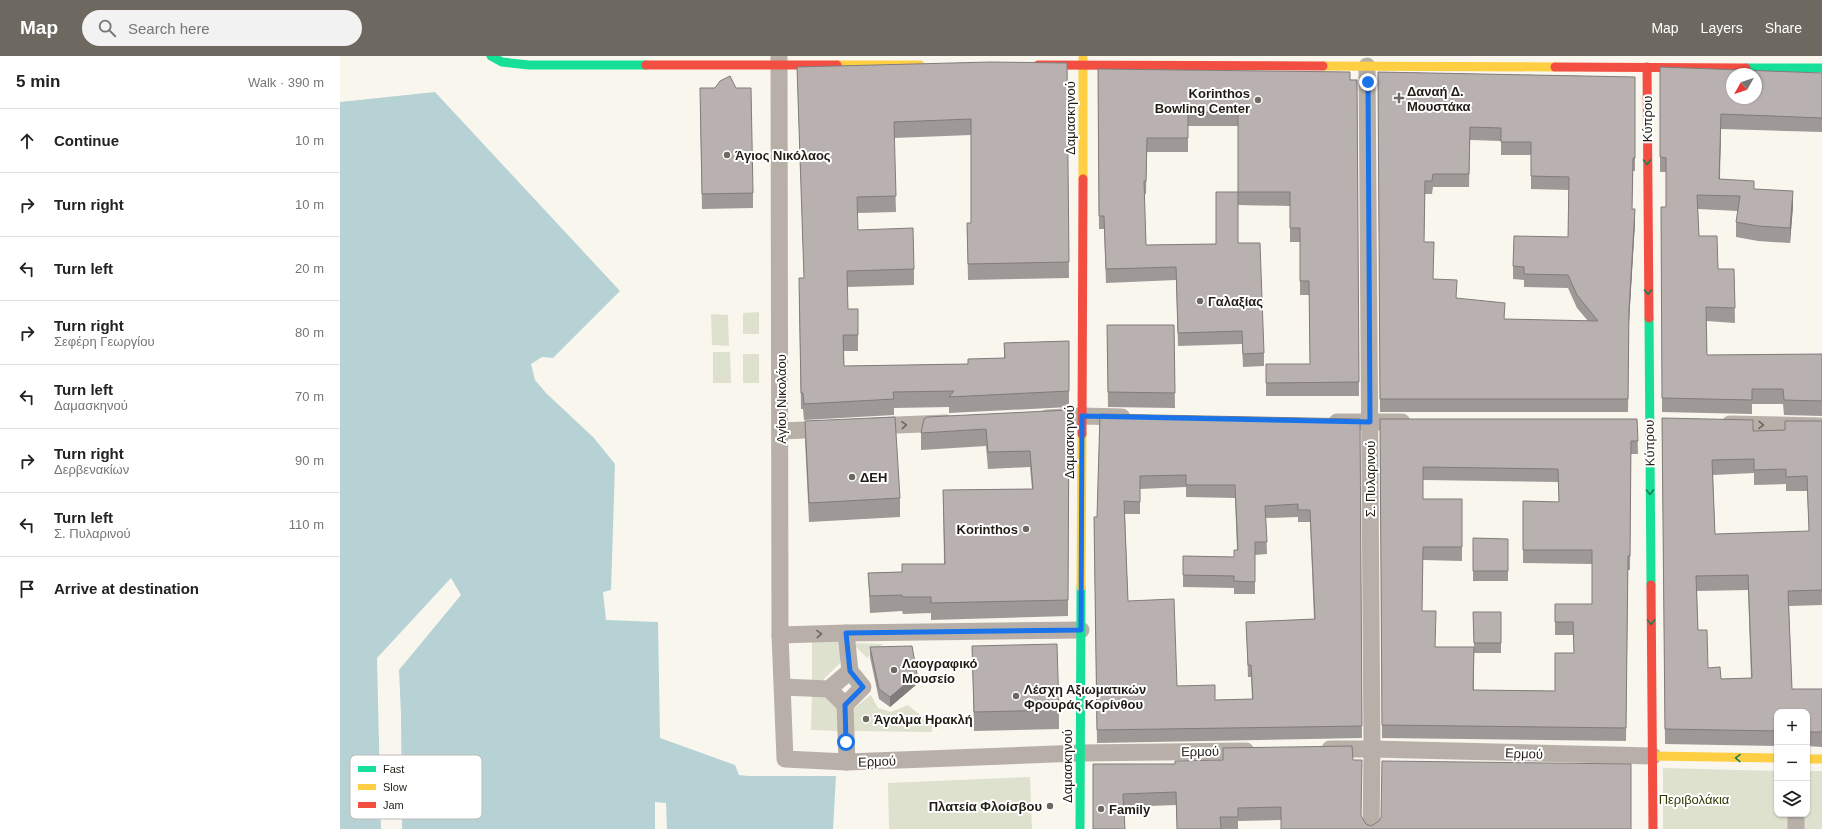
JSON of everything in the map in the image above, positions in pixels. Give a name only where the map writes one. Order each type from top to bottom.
[{"type":"street","points":[[491,56],[502,62],[529,65],[561,60],[779,60],[931,65]]},
{"type":"street","name":"Δαμασκηνού","points":[[1080,829],[1083,56]]},
{"type":"street","name":"Αγίου Νικολάου","points":[[779,60],[781,431],[780,635],[784,742]]},
{"type":"street","points":[[1026,65],[1083,66],[1367,61],[1647,62],[1822,68]]},
{"type":"street","name":"Σ. Πυλαρινού","points":[[1367,61],[1372,749],[1371,829]]},
{"type":"street","name":"Κύπρου","points":[[1647,62],[1653,829]]},
{"type":"street","points":[[1028,419],[1082,416],[1136,417]]},
{"type":"street","points":[[1323,421],[1418,422]]},
{"type":"street","points":[[781,431],[964,422]]},
{"type":"street","points":[[1712,424],[1822,426]]},
{"type":"street","points":[[780,635],[1081,630]]},
{"type":"street","points":[[845,705],[863,687],[850,671],[846,633]]},
{"type":"street","points":[[783,687],[829,688],[850,671]]},
{"type":"street","points":[[829,688],[845,705],[846,762]]},
{"type":"street","name":"Ερμού","points":[[784,742],[785,759],[846,762],[1080,753],[1262,750]]},
{"type":"street","name":"Ερμού","points":[[1317,750],[1372,749],[1774,758]]},
{"type":"street","points":[[1810,759],[1822,759]]},
{"type":"street","points":[[1796,817],[1796,829]]},
{"type":"green space","points":[[759,312],[759,334],[743,334],[743,313]]},
{"type":"green space","points":[[711,314],[728,315],[729,346],[712,345]]},
{"type":"green space","points":[[713,352],[730,352],[731,383],[713,383]]},
{"type":"green space","points":[[743,354],[759,354],[759,383],[743,383]]},
{"type":"green space","points":[[841,641],[843,660],[823,680],[812,680],[812,642]]},
{"type":"green space","points":[[852,643],[883,644],[867,658]]},
{"type":"green space","points":[[812,692],[823,692],[840,711],[840,731],[811,730]]},
{"type":"green space","points":[[871,695],[878,708],[891,712],[908,705],[932,725],[932,732],[852,731],[852,710]]},
{"type":"green space","name":"Περιβολάκια","points":[[1663,768],[1774,771],[1774,817],[1810,817],[1810,771],[1822,771],[1822,829],[1663,829]]},
{"type":"green space","points":[[1030,777],[1032,829],[889,829],[888,783]]},
{"type":"water","points":[[435,92],[620,291],[553,358],[542,357],[531,364],[535,380],[546,393],[594,438],[615,464],[611,590],[603,592],[606,620],[658,622],[660,738],[735,765],[739,775],[836,776],[833,829],[667,829],[666,803],[655,802],[655,829],[402,829],[402,819],[482,819],[482,755],[401,755],[399,670],[461,595],[451,578],[377,658],[379,755],[350,755],[350,819],[381,819],[381,829],[340,829],[340,102]]},
{"type":"building","points":[[990,62],[1067,63],[1069,262],[968,264],[967,223],[971,223],[971,119],[894,122],[896,196],[857,197],[858,230],[913,228],[914,269],[847,271],[848,309],[858,309],[858,335],[843,335],[844,366],[968,364],[968,359],[1005,358],[1004,343],[1069,341],[1069,391],[949,397],[954,391],[893,392],[894,399],[804,404],[803,393],[801,393],[799,278],[804,278],[797,67]]},
{"type":"building","points":[[1660,67],[1726,69],[1726,104],[1762,104],[1762,71],[1822,73],[1822,118],[1721,114],[1719,179],[1754,181],[1754,189],[1793,191],[1790,228],[1758,226],[1736,222],[1740,196],[1697,195],[1699,236],[1717,236],[1718,269],[1734,269],[1735,308],[1706,307],[1707,355],[1822,354],[1822,401],[1784,400],[1783,389],[1752,389],[1752,400],[1662,398],[1661,207],[1666,207],[1666,158],[1660,157]]},
{"type":"building","points":[[1098,69],[1350,72],[1350,80],[1357,80],[1359,382],[1266,383],[1266,364],[1310,364],[1309,281],[1300,281],[1300,228],[1290,228],[1290,192],[1238,192],[1238,243],[1260,243],[1264,353],[1243,354],[1242,331],[1178,333],[1176,267],[1106,269],[1104,216],[1099,216]],"holes":[[[1188,112],[1238,113],[1238,192],[1216,192],[1216,244],[1146,245],[1144,181],[1146,181],[1147,138],[1188,138]]]},
{"type":"building","points":[[1378,72],[1635,77],[1635,158],[1633,158],[1632,209],[1635,209],[1629,309],[1628,399],[1380,399]],"holes":[[[1470,127],[1501,128],[1501,142],[1531,142],[1531,176],[1569,177],[1568,237],[1514,236],[1513,266],[1524,267],[1524,274],[1568,275],[1577,295],[1598,321],[1504,319],[1505,303],[1456,298],[1457,280],[1433,279],[1434,242],[1424,242],[1425,181],[1432,181],[1433,174],[1469,174]]]},
{"type":"building","name":"Άγιος Νικόλαος","points":[[730,76],[736,88],[751,88],[753,193],[702,194],[700,88],[715,88],[720,81]]},
{"type":"building","points":[[1107,325],[1174,325],[1175,393],[1108,392]]},
{"type":"building","points":[[1069,410],[1068,600],[931,603],[931,597],[903,597],[902,595],[870,596],[868,573],[902,572],[902,564],[945,564],[943,490],[1033,489],[1030,451],[988,452],[986,429],[921,433],[924,419],[927,417]]},
{"type":"building","points":[[1100,414],[1360,419],[1362,726],[1097,730],[1094,517],[1097,517]],"holes":[[[1186,475],[1186,485],[1235,485],[1238,550],[1234,550],[1234,557],[1183,556],[1183,575],[1234,576],[1234,581],[1255,582],[1255,542],[1267,542],[1265,506],[1298,504],[1298,510],[1310,510],[1315,619],[1246,622],[1248,665],[1251,665],[1253,699],[1215,700],[1215,685],[1177,686],[1174,599],[1128,601],[1124,501],[1140,502],[1140,476]]]},
{"type":"building","name":"ΔΕΗ","points":[[895,417],[900,498],[809,503],[805,421]]},
{"type":"building","points":[[1662,418],[1753,420],[1753,431],[1785,430],[1785,421],[1822,421],[1822,590],[1788,591],[1792,689],[1822,689],[1822,732],[1810,732],[1810,709],[1774,709],[1774,731],[1665,729]],"holes":[[[1754,459],[1754,470],[1786,469],[1786,477],[1807,476],[1809,531],[1715,534],[1712,460]],[[1748,575],[1752,678],[1721,679],[1720,667],[1708,668],[1707,630],[1698,630],[1696,576]]]},
{"type":"building","points":[[1380,419],[1637,419],[1638,441],[1631,441],[1626,728],[1382,725]],"holes":[[[1423,467],[1558,469],[1559,502],[1523,501],[1523,550],[1592,550],[1592,604],[1555,604],[1555,622],[1573,622],[1574,653],[1555,653],[1555,691],[1473,690],[1474,647],[1435,647],[1436,611],[1422,611],[1423,547],[1462,547],[1462,499],[1423,499]]]},
{"type":"building","points":[[1473,538],[1508,539],[1508,571],[1473,571]]},
{"type":"building","points":[[1473,612],[1501,612],[1501,643],[1474,643]]},
{"type":"building","name":"Λέσχη Αξιωματικών Φρουράς Κορίνθου","points":[[1057,644],[1059,710],[974,712],[972,646]]},
{"type":"building","name":"Λαογραφικό Μουσείο","points":[[912,646],[917,674],[890,697],[879,689],[870,647]]},
{"type":"building","points":[[1352,746],[1353,760],[1362,760],[1361,816],[1366,824],[1371,826],[1379,821],[1381,817],[1382,761],[1631,764],[1631,829],[1281,829],[1281,807],[1238,808],[1238,817],[1220,817],[1221,829],[1177,829],[1176,792],[1123,794],[1125,829],[1093,829],[1093,764],[1175,764],[1175,761],[1223,760],[1223,748]]},
{"type":"traffic: fast","points":[[491,56],[502,62],[529,65],[646,65]]},
{"type":"traffic: fast","points":[[1762,68],[1822,68]]},
{"type":"traffic: fast","points":[[1649,318],[1651,585]]},
{"type":"traffic: fast","points":[[1080,829],[1081,587]]},
{"type":"traffic: slow","points":[[1083,56],[1083,179]]},
{"type":"traffic: slow","points":[[837,65],[920,65]]},
{"type":"traffic: slow","points":[[1323,66],[1555,67]]},
{"type":"traffic: slow","points":[[1081,587],[1082,434]]},
{"type":"traffic: slow","points":[[1653,756],[1774,758]]},
{"type":"traffic: slow","points":[[1810,759],[1822,759]]},
{"type":"traffic: jam","points":[[646,65],[837,65]]},
{"type":"traffic: jam","points":[[1038,65],[1323,66]]},
{"type":"traffic: jam","points":[[1555,67],[1746,68]]},
{"type":"traffic: jam","points":[[1647,67],[1649,318]]},
{"type":"traffic: jam","points":[[1082,434],[1083,179]]},
{"type":"traffic: jam","points":[[1651,585],[1653,829]]},
{"type":"place","name":"Δαναή Δ. Μουστάκα","points":[[1399,98]]},
{"type":"place","name":"Korinthos Bowling Center","points":[[1258,100]]},
{"type":"place","name":"Άγιος Νικόλαος","points":[[727,155]]},
{"type":"place","name":"Γαλαξίας","points":[[1200,301]]},
{"type":"place","name":"ΔΕΗ","points":[[852,477]]},
{"type":"place","name":"Korinthos","points":[[1026,529]]},
{"type":"place","name":"Λαογραφικό Μουσείο","points":[[894,670]]},
{"type":"place","name":"Λέσχη Αξιωματικών Φρουράς Κορίνθου","points":[[1016,696]]},
{"type":"place","name":"Άγαλμα Ηρακλή","points":[[866,719]]},
{"type":"place","name":"Πλατεία Φλοίσβου","points":[[1050,806]]},
{"type":"place","name":"Family","points":[[1101,809]]},
{"type":"route","points":[[846,742],[845,705],[863,687],[850,671],[846,633],[1081,630],[1082,416],[1370,422],[1368,82]]}]
